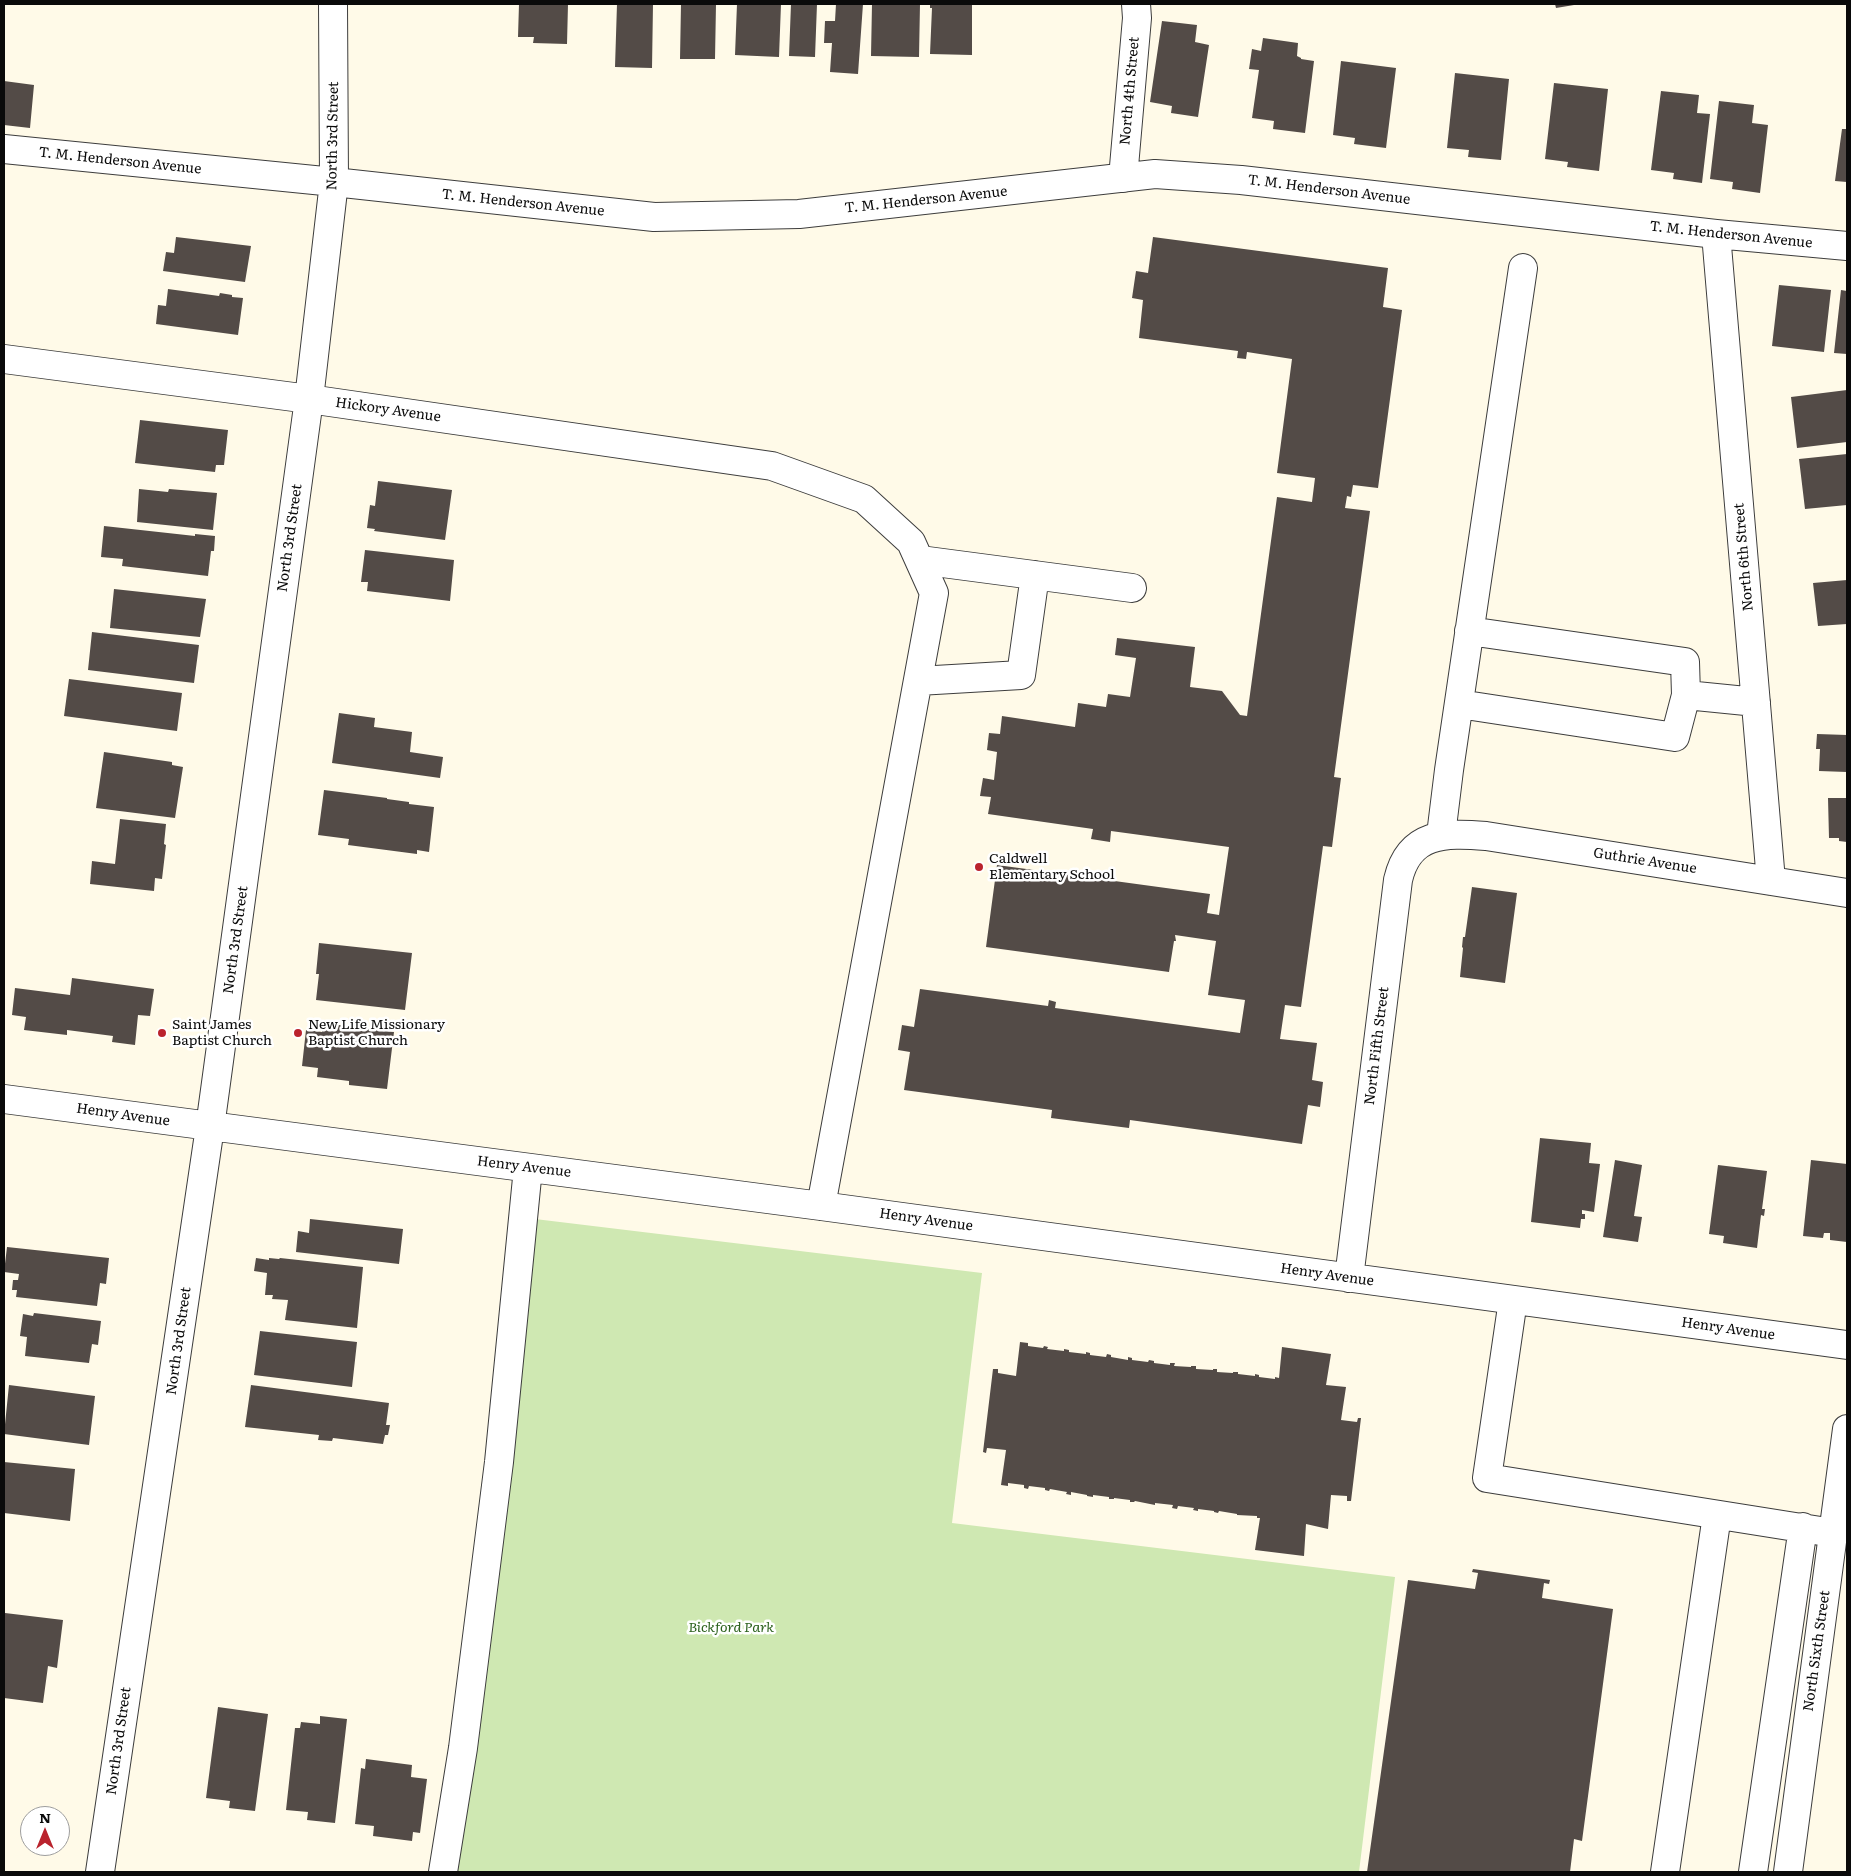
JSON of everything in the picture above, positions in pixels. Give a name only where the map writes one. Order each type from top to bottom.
[{"type":"street","name":"North 3rd Street","points":[[100,1872],[210,1127],[310,399],[334,182],[333,4]]},
{"type":"street","name":"North 4th Street","points":[[1123,178],[1137,18],[1136,4]]},
{"type":"street","name":"T. M. Henderson Avenue","points":[[4,149],[334,182],[654,217],[800,214],[1155,174],[1242,180],[1716,234],[1847,246]]},
{"type":"street","name":"North 6th Street","points":[[1716,234],[1771,880]]},
{"type":"street","points":[[1441,835],[1523,268]]},
{"type":"street","name":"Hickory Avenue","points":[[4,358],[310,399],[772,466],[864,499],[911,542],[934,593],[821,1206]]},
{"type":"street","points":[[920,560],[1132,588]]},
{"type":"street","points":[[918,681],[1021,675],[1035,575]]},
{"type":"street","points":[[1459,704],[1675,737],[1686,695],[1685,662],[1469,631]]},
{"type":"street","points":[[1686,695],[1756,702]]},
{"type":"street","name":"Guthrie Avenue","points":[[1441,835],[1486,836],[1847,892]]},
{"type":"street","name":"North Fifth Street","points":[[1349,1278],[1401,865],[1411,851],[1424,842],[1441,835]]},
{"type":"street","name":"Henry Avenue","points":[[4,1099],[821,1206],[1847,1344]]},
{"type":"street","points":[[443,1872],[463,1748],[499,1462],[528,1168]]},
{"type":"street","points":[[1513,1300],[1488,1478],[1833,1533]]},
{"type":"street","name":"North Sixth Street","points":[[1788,1872],[1847,1429]]},
{"type":"street","points":[[1666,1872],[1717,1515]]},
{"type":"street","points":[[1754,1872],[1804,1527]]},
{"type":"green space","name":"Bickford Park","points":[[535,1219],[982,1273],[952,1523],[1395,1577],[1359,1872],[455,1872]]},
{"type":"building","points":[[519,4],[568,4],[567,44],[533,43],[534,37],[518,37]]},
{"type":"building","points":[[617,4],[653,4],[652,68],[615,67]]},
{"type":"building","points":[[681,4],[716,4],[715,59],[680,59]]},
{"type":"building","points":[[737,4],[781,4],[779,57],[735,55]]},
{"type":"building","points":[[791,4],[817,4],[815,57],[789,56]]},
{"type":"building","points":[[836,4],[863,4],[858,74],[830,72],[832,43],[824,43],[825,21],[835,21]]},
{"type":"building","points":[[872,4],[920,4],[919,57],[871,56]]},
{"type":"building","points":[[930,4],[972,4],[972,55],[930,54],[932,8],[930,8]]},
{"type":"building","points":[[1555,4],[1574,4],[1574,5],[1556,8]]},
{"type":"building","points":[[1162,21],[1197,25],[1195,42],[1209,45],[1198,117],[1171,113],[1172,106],[1150,102]]},
{"type":"building","points":[[1263,38],[1298,43],[1297,56],[1301,59],[1314,61],[1305,133],[1273,129],[1274,121],[1252,118],[1259,70],[1249,69],[1252,49],[1261,51]]},
{"type":"building","points":[[1341,61],[1396,68],[1386,148],[1354,144],[1355,138],[1333,135]]},
{"type":"building","points":[[1455,73],[1509,79],[1501,160],[1468,157],[1469,150],[1447,148]]},
{"type":"building","points":[[4,81],[34,85],[30,128],[4,125]]},
{"type":"building","points":[[1554,83],[1608,89],[1599,171],[1567,167],[1568,162],[1545,159]]},
{"type":"building","points":[[1661,91],[1699,95],[1697,113],[1710,114],[1702,183],[1673,179],[1674,173],[1651,170]]},
{"type":"building","points":[[1719,101],[1754,105],[1752,123],[1768,125],[1760,193],[1732,189],[1733,182],[1710,179]]},
{"type":"building","points":[[1842,129],[1847,129],[1847,182],[1835,181]]},
{"type":"building","points":[[176,237],[251,246],[245,282],[163,271],[166,252],[174,253]]},
{"type":"building","points":[[1153,237],[1388,268],[1383,307],[1402,310],[1378,488],[1353,485],[1351,497],[1347,496],[1345,508],[1370,511],[1334,777],[1341,778],[1332,847],[1323,846],[1301,1007],[1285,1005],[1280,1039],[1317,1043],[1312,1080],[1323,1082],[1320,1107],[1308,1105],[1302,1144],[1130,1120],[1129,1128],[1051,1118],[1052,1110],[904,1090],[910,1052],[898,1050],[902,1025],[914,1027],[920,989],[1048,1006],[1049,1000],[1056,1002],[1055,1008],[1240,1033],[1245,1000],[1208,995],[1216,941],[1175,935],[1176,941],[1174,941],[1169,972],[986,947],[997,865],[1210,894],[1207,913],[1219,915],[1229,847],[1111,831],[1110,842],[1091,839],[1093,829],[988,814],[991,797],[980,796],[983,778],[994,780],[997,752],[987,750],[989,733],[1000,734],[1002,716],[1075,727],[1078,703],[1106,707],[1108,694],[1130,697],[1136,658],[1115,655],[1117,638],[1195,647],[1190,687],[1222,691],[1240,715],[1247,716],[1277,497],[1312,502],[1315,478],[1277,473],[1292,359],[1247,352],[1246,359],[1237,358],[1238,351],[1139,338],[1143,300],[1132,298],[1136,271],[1148,273]]},
{"type":"building","points":[[1779,285],[1831,290],[1824,352],[1772,346]]},
{"type":"building","points":[[168,289],[219,296],[220,293],[243,298],[238,335],[156,324],[158,305],[166,306]]},
{"type":"building","points":[[1841,290],[1847,291],[1847,354],[1834,353]]},
{"type":"building","points":[[1847,390],[1847,442],[1797,448],[1791,397]]},
{"type":"building","points":[[140,420],[228,430],[224,465],[216,465],[215,472],[135,463]]},
{"type":"building","points":[[1847,454],[1847,505],[1805,509],[1799,459]]},
{"type":"building","points":[[378,481],[452,490],[445,540],[374,531],[375,529],[367,528],[370,505],[375,506]]},
{"type":"building","points":[[139,489],[168,492],[169,489],[217,493],[213,530],[137,522]]},
{"type":"building","points":[[104,526],[195,536],[195,534],[215,536],[214,551],[211,551],[208,576],[122,566],[123,559],[101,557]]},
{"type":"building","points":[[365,550],[454,560],[450,601],[367,591],[368,582],[361,582]]},
{"type":"building","points":[[1847,580],[1847,624],[1818,626],[1813,583]]},
{"type":"building","points":[[114,589],[206,599],[200,637],[110,628]]},
{"type":"building","points":[[92,632],[199,645],[194,683],[88,670]]},
{"type":"building","points":[[69,679],[182,693],[177,731],[64,716]]},
{"type":"building","points":[[339,713],[375,718],[374,727],[412,732],[410,752],[443,757],[440,778],[332,763]]},
{"type":"building","points":[[1817,734],[1847,735],[1847,772],[1819,771],[1820,749],[1816,749]]},
{"type":"building","points":[[104,752],[172,762],[172,765],[183,767],[175,818],[96,808]]},
{"type":"building","points":[[324,790],[387,798],[409,802],[409,804],[434,807],[429,852],[417,850],[417,854],[348,845],[349,839],[318,835]]},
{"type":"building","points":[[1828,798],[1847,798],[1847,842],[1839,841],[1839,838],[1829,838]]},
{"type":"building","points":[[120,819],[166,824],[164,844],[166,845],[162,879],[155,878],[154,891],[90,884],[92,861],[115,864]]},
{"type":"building","points":[[1472,887],[1517,893],[1505,983],[1460,977],[1463,937],[1465,937]]},
{"type":"building","points":[[319,943],[412,953],[405,1010],[316,1000],[319,974],[316,974]]},
{"type":"building","points":[[72,978],[154,989],[150,1016],[138,1015],[135,1045],[112,1042],[113,1036],[67,1030],[67,1035],[24,1030],[26,1017],[12,1015],[15,988],[70,995]]},
{"type":"building","points":[[323,1023],[394,1032],[387,1089],[349,1085],[349,1081],[317,1077],[318,1068],[302,1066],[306,1030],[322,1032]]},
{"type":"building","points":[[1540,1138],[1591,1143],[1589,1163],[1600,1164],[1594,1212],[1582,1210],[1582,1214],[1585,1214],[1585,1219],[1581,1219],[1580,1228],[1531,1222]]},
{"type":"building","points":[[1615,1160],[1642,1165],[1634,1216],[1642,1217],[1638,1242],[1603,1237]]},
{"type":"building","points":[[1811,1160],[1847,1164],[1847,1242],[1830,1240],[1830,1233],[1824,1233],[1823,1238],[1803,1236]]},
{"type":"building","points":[[1718,1165],[1767,1171],[1762,1209],[1765,1209],[1764,1216],[1761,1215],[1757,1248],[1723,1243],[1724,1236],[1709,1234]]},
{"type":"building","points":[[310,1219],[403,1229],[399,1264],[296,1252],[298,1231],[309,1233]]},
{"type":"building","points":[[7,1247],[109,1258],[106,1284],[100,1283],[97,1306],[16,1297],[17,1290],[12,1290],[13,1280],[18,1280],[19,1274],[4,1272]]},
{"type":"building","points":[[256,1258],[269,1260],[269,1258],[280,1258],[363,1267],[357,1328],[285,1320],[288,1300],[272,1299],[273,1295],[265,1295],[267,1273],[254,1271]]},
{"type":"building","points":[[34,1313],[101,1321],[98,1345],[92,1344],[89,1363],[25,1356],[27,1337],[20,1336],[23,1314],[33,1316]]},
{"type":"building","points":[[260,1331],[357,1342],[352,1387],[254,1375]]},
{"type":"building","points":[[1020,1342],[1028,1343],[1028,1346],[1048,1347],[1047,1349],[1064,1351],[1064,1349],[1069,1350],[1069,1352],[1086,1354],[1086,1352],[1090,1353],[1090,1355],[1106,1357],[1107,1354],[1111,1355],[1111,1357],[1128,1360],[1128,1357],[1132,1358],[1132,1360],[1148,1362],[1149,1360],[1154,1361],[1154,1363],[1170,1365],[1170,1363],[1175,1363],[1174,1366],[1196,1366],[1196,1369],[1217,1369],[1217,1372],[1238,1372],[1238,1374],[1255,1376],[1255,1374],[1259,1375],[1259,1377],[1275,1379],[1275,1377],[1279,1378],[1282,1347],[1331,1354],[1326,1385],[1346,1387],[1341,1420],[1357,1422],[1358,1418],[1361,1418],[1351,1501],[1347,1501],[1347,1496],[1331,1495],[1328,1529],[1306,1524],[1304,1556],[1255,1550],[1260,1518],[1257,1518],[1257,1516],[1237,1515],[1219,1511],[1218,1513],[1198,1509],[1198,1511],[1193,1510],[1194,1508],[1178,1506],[1177,1509],[1172,1508],[1173,1505],[1130,1502],[1130,1500],[1109,1499],[1109,1497],[1093,1495],[1093,1497],[1071,1492],[1071,1495],[1066,1494],[1067,1492],[1050,1489],[1049,1491],[1045,1490],[1045,1488],[1029,1486],[1028,1489],[1024,1488],[1024,1485],[1008,1483],[1008,1486],[1001,1485],[1006,1450],[987,1448],[986,1453],[983,1452],[993,1369],[998,1369],[998,1373],[1016,1376]]},
{"type":"building","points":[[9,1385],[95,1396],[89,1445],[4,1434]]},
{"type":"building","points":[[251,1385],[389,1403],[386,1425],[390,1425],[388,1435],[385,1435],[383,1444],[333,1438],[332,1441],[318,1440],[319,1435],[245,1427]]},
{"type":"building","points":[[4,1462],[75,1469],[70,1521],[4,1513]]},
{"type":"building","points":[[1473,1569],[1550,1580],[1549,1584],[1544,1583],[1542,1598],[1613,1609],[1582,1841],[1574,1839],[1570,1872],[1367,1872],[1408,1580],[1475,1589],[1478,1573],[1472,1572]]},
{"type":"building","points":[[5,1613],[63,1620],[57,1668],[48,1666],[43,1703],[4,1698]]},
{"type":"building","points":[[218,1707],[268,1714],[255,1811],[229,1808],[230,1801],[206,1798]]},
{"type":"building","points":[[320,1716],[347,1719],[335,1823],[307,1820],[308,1812],[286,1810],[295,1728],[300,1728],[301,1722],[320,1724]]},
{"type":"building","points":[[366,1759],[412,1765],[411,1777],[427,1779],[420,1833],[413,1832],[412,1841],[373,1836],[374,1826],[355,1824],[361,1768],[365,1769]]},
{"type":"place","name":"Caldwell Elementary School","points":[[979,867]]},
{"type":"place","name":"Saint James Baptist Church","points":[[162,1033]]},
{"type":"place","name":"New Life Missionary Baptist Church","points":[[298,1033]]}]
